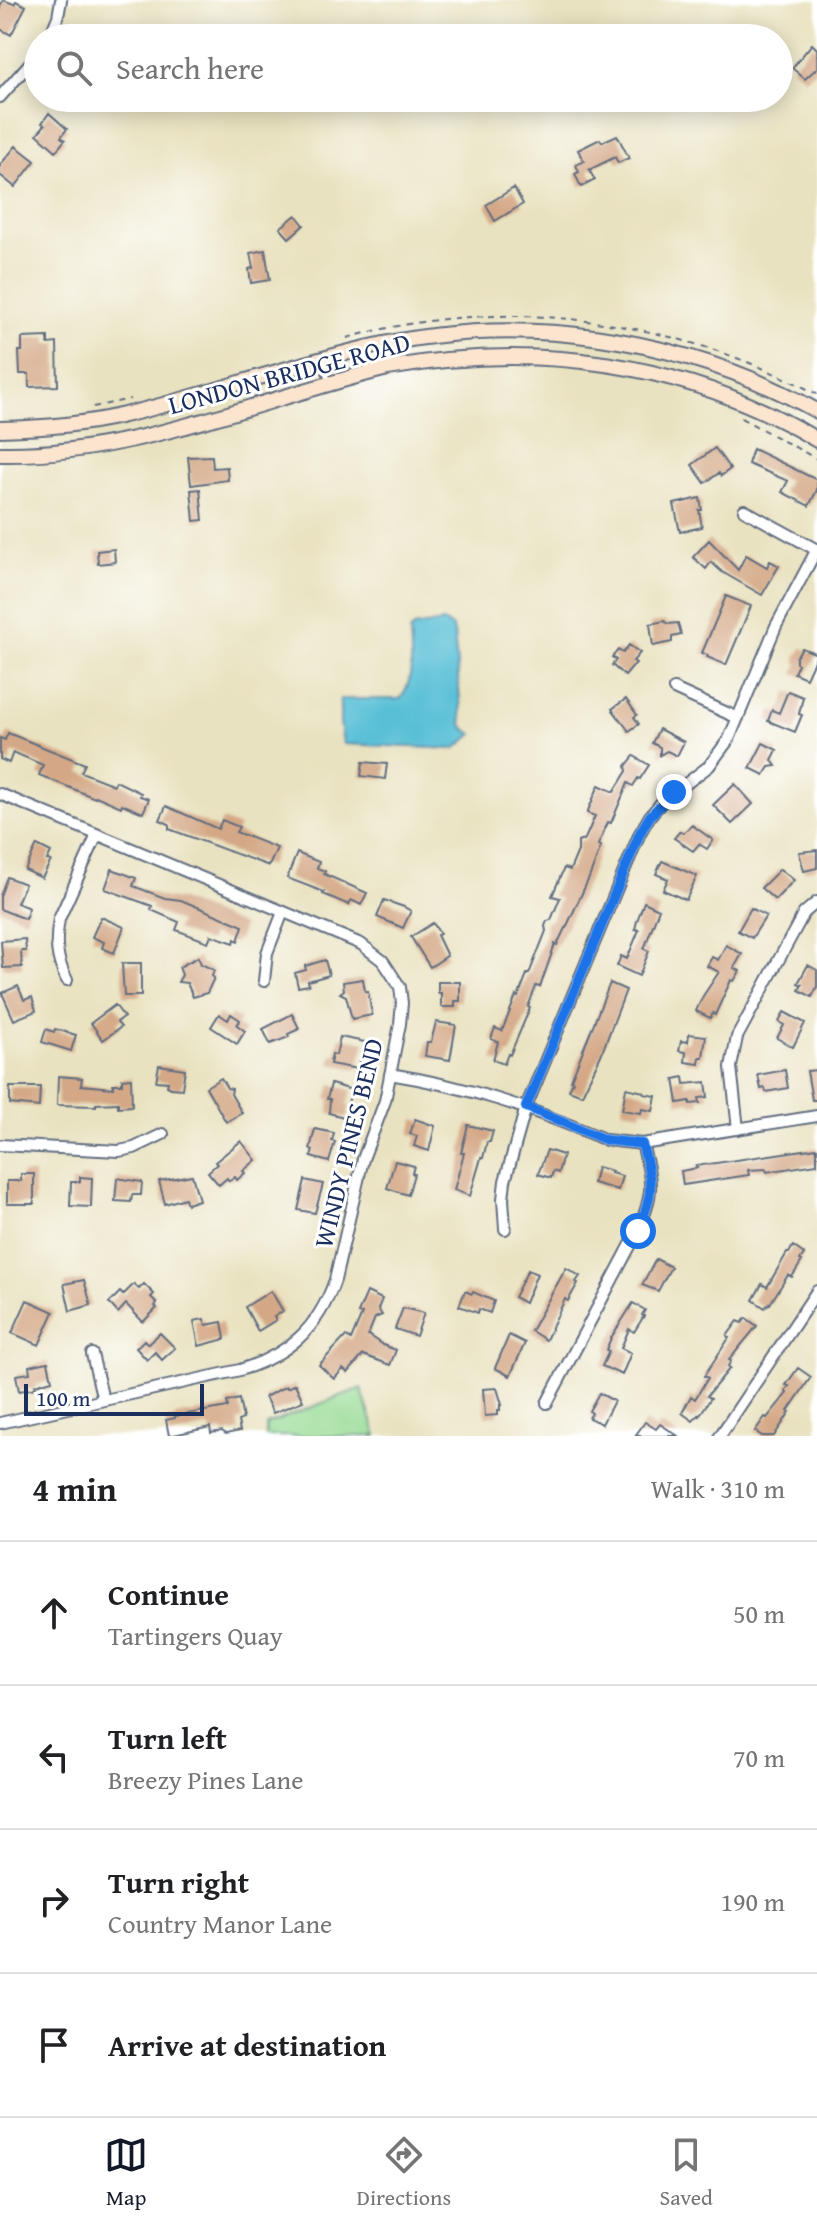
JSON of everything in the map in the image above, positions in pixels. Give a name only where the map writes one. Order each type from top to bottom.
[{"type":"main road","name":"LONDON BRIDGE ROAD","points":[[0,429],[118,417],[395,342],[456,333],[532,331],[582,334],[658,348],[763,384],[817,411]]},
{"type":"main road","name":"LONDON BRIDGE ROAD","points":[[0,454],[57,451],[133,439],[388,368],[429,361],[504,356],[558,358],[639,370],[680,380],[764,412],[817,440]]},
{"type":"street","points":[[55,24],[61,0]]},
{"type":"street","points":[[0,97],[4,84],[24,66]]},
{"type":"street","points":[[505,1229],[502,1211],[505,1181],[526,1107],[640,833],[661,803],[709,766],[729,739],[776,626],[817,549],[744,510]]},
{"type":"street","points":[[674,689],[738,718]]},
{"type":"street","name":"WINDY PINES BEND","points":[[0,794],[361,944],[383,961],[392,973],[400,987],[402,1003],[381,1115],[363,1159],[335,1280],[320,1315],[309,1329],[278,1356],[260,1364],[0,1423]]},
{"type":"street","points":[[67,980],[59,962],[56,933],[59,919],[97,835]]},
{"type":"street","points":[[738,1129],[731,1067],[737,1037],[804,913],[817,902]]},
{"type":"street","points":[[264,981],[267,953],[283,912]]},
{"type":"street","points":[[390,1074],[461,1087],[526,1107],[606,1140],[642,1144],[817,1116]]},
{"type":"street","points":[[0,1145],[119,1151],[134,1148],[163,1134]]},
{"type":"street","points":[[547,1403],[638,1231],[649,1203],[651,1179],[642,1144]]},
{"type":"street","points":[[720,1436],[817,1291]]},
{"type":"street","points":[[92,1354],[103,1400]]},
{"type":"lane","points":[[322,360],[329,383]]},
{"type":"path","points":[[737,416],[817,459]]},
{"type":"green space","points":[[361,1388],[377,1436],[266,1436],[266,1425]]},
{"type":"water","points":[[444,622],[454,632],[462,723],[473,734],[455,749],[343,744],[340,699],[400,699],[410,676],[410,632],[414,627]]},
{"type":"building","points":[[3,0],[26,6],[11,35],[0,29]]},
{"type":"building","points":[[812,44],[817,49],[817,68],[805,79],[793,67]]},
{"type":"building","points":[[49,113],[67,129],[61,137],[65,140],[56,151],[37,134],[45,125],[42,123]]},
{"type":"building","points":[[617,135],[629,158],[618,163],[615,157],[589,170],[595,180],[581,187],[575,174],[579,172],[576,165],[584,161],[578,150]]},
{"type":"building","points":[[16,146],[35,161],[15,187],[0,175],[0,165]]},
{"type":"building","points":[[514,188],[523,204],[495,221],[486,205]]},
{"type":"building","points":[[296,215],[304,225],[289,238],[280,228]]},
{"type":"building","points":[[265,250],[270,280],[251,283],[249,269],[253,268],[250,253]]},
{"type":"building","points":[[48,337],[48,344],[57,343],[58,386],[29,387],[29,374],[20,374],[22,338]]},
{"type":"building","points":[[715,448],[730,469],[705,483],[692,465]]},
{"type":"building","points":[[753,449],[817,480],[817,490],[809,506],[782,492],[788,481],[748,464]]},
{"type":"building","points":[[212,456],[213,468],[227,467],[228,480],[191,485],[188,457]]},
{"type":"building","points":[[200,489],[203,520],[194,521],[191,490]]},
{"type":"building","points":[[700,498],[702,527],[680,532],[674,504]]},
{"type":"building","points":[[709,540],[738,570],[746,555],[767,567],[770,561],[779,566],[762,595],[722,572],[711,562],[706,569],[693,557]]},
{"type":"building","points":[[114,549],[115,562],[98,564],[97,551]]},
{"type":"building","points":[[726,596],[751,606],[726,665],[702,653]]},
{"type":"building","points":[[664,621],[668,624],[678,623],[681,635],[672,637],[672,642],[653,646],[650,624]]},
{"type":"building","points":[[629,645],[640,653],[625,676],[612,665],[616,660],[612,657],[618,650],[623,653]]},
{"type":"building","points":[[802,648],[817,654],[806,678],[794,673],[798,664],[796,657]]},
{"type":"building","points":[[788,691],[803,697],[799,714],[802,715],[795,732],[768,721],[772,710],[779,713]]},
{"type":"building","points":[[626,699],[639,724],[629,731],[612,709]]},
{"type":"building","points":[[659,729],[684,742],[677,756],[667,751],[660,755],[660,747],[652,743]]},
{"type":"building","points":[[8,733],[85,764],[81,772],[114,785],[116,781],[141,793],[140,796],[149,799],[143,813],[39,775],[43,765],[13,752],[9,763],[0,759],[0,738],[5,740]]},
{"type":"building","points":[[763,743],[777,750],[772,760],[776,766],[769,767],[764,775],[750,768]]},
{"type":"building","points":[[634,756],[649,765],[633,786],[628,783],[611,823],[608,822],[589,878],[566,928],[555,944],[540,987],[536,986],[510,1055],[504,1064],[493,1060],[498,1042],[491,1039],[495,1028],[502,1031],[529,974],[547,921],[551,920],[560,898],[552,896],[564,868],[570,870],[578,851],[578,842],[585,839],[595,816],[587,813],[599,785],[614,792]]},
{"type":"building","points":[[363,762],[387,764],[385,779],[361,776]]},
{"type":"building","points":[[735,784],[753,804],[732,824],[713,805]]},
{"type":"building","points":[[166,806],[218,829],[222,820],[239,827],[236,832],[277,848],[269,866],[169,829],[169,824],[160,820]]},
{"type":"building","points":[[692,825],[713,840],[707,849],[699,844],[693,851],[674,838]]},
{"type":"building","points":[[37,845],[51,852],[47,860],[51,861],[42,878],[25,870]]},
{"type":"building","points":[[817,850],[817,868],[804,871],[799,852]]},
{"type":"building","points":[[297,853],[319,862],[317,868],[325,871],[324,874],[367,893],[361,905],[351,900],[349,905],[287,878]]},
{"type":"building","points":[[662,861],[697,876],[686,900],[663,890],[668,879],[656,874]]},
{"type":"building","points":[[112,869],[136,878],[133,886],[165,898],[181,900],[243,926],[238,941],[235,939],[234,943],[211,935],[208,942],[176,930],[179,922],[151,910],[152,906],[105,889]]},
{"type":"building","points":[[780,869],[794,880],[775,900],[761,888]]},
{"type":"building","points":[[7,877],[25,884],[17,903],[29,908],[25,919],[0,909],[0,896]]},
{"type":"building","points":[[384,900],[411,911],[403,928],[377,917]]},
{"type":"building","points":[[644,902],[659,909],[644,949],[649,951],[639,976],[617,966],[621,956],[627,959],[639,930],[635,929]]},
{"type":"building","points":[[751,908],[766,916],[752,938],[738,931]]},
{"type":"building","points":[[101,917],[124,927],[114,953],[102,948],[104,942],[92,937]]},
{"type":"building","points":[[433,923],[447,956],[430,967],[411,937]]},
{"type":"building","points":[[25,939],[26,951],[21,951],[22,967],[3,968],[1,941]]},
{"type":"building","points":[[726,945],[742,954],[734,968],[740,971],[734,981],[731,980],[715,1015],[713,1013],[710,1018],[696,1011],[719,972],[707,966],[712,957],[718,960]]},
{"type":"building","points":[[198,957],[201,964],[214,970],[214,978],[207,993],[193,997],[187,983],[178,982],[182,975],[179,967]]},
{"type":"building","points":[[325,960],[329,975],[298,987],[295,973],[306,970],[305,966]]},
{"type":"building","points":[[122,963],[141,963],[141,996],[124,996]]},
{"type":"building","points":[[808,965],[817,970],[817,987],[812,997],[799,990],[802,985],[798,983]]},
{"type":"building","points":[[363,979],[372,1015],[352,1019],[346,996],[340,993],[344,990],[343,982]]},
{"type":"building","points":[[438,982],[460,982],[460,1001],[455,1001],[455,1007],[441,1007]]},
{"type":"building","points":[[610,983],[626,990],[582,1095],[569,1090],[571,1080]]},
{"type":"building","points":[[18,986],[24,1000],[32,997],[36,1011],[14,1020],[2,993]]},
{"type":"building","points":[[115,1005],[124,1017],[117,1022],[121,1027],[103,1040],[91,1023]]},
{"type":"building","points":[[784,1012],[805,1023],[793,1047],[777,1038],[784,1025],[779,1022]]},
{"type":"building","points":[[219,1014],[228,1020],[231,1014],[240,1020],[237,1025],[245,1031],[237,1044],[211,1027]]},
{"type":"building","points":[[292,1014],[299,1029],[288,1034],[289,1037],[270,1044],[263,1029]]},
{"type":"building","points":[[436,1022],[456,1025],[450,1060],[425,1056],[427,1042],[431,1042]]},
{"type":"building","points":[[46,1029],[76,1035],[71,1051],[42,1042]]},
{"type":"building","points":[[689,1034],[706,1036],[699,1064],[685,1062],[686,1052],[679,1051],[681,1041],[688,1042]]},
{"type":"building","points":[[340,1037],[365,1042],[358,1069],[330,1064],[332,1054],[336,1055]]},
{"type":"building","points":[[159,1065],[185,1069],[182,1089],[167,1086],[168,1082],[156,1081]]},
{"type":"building","points":[[785,1070],[788,1088],[766,1092],[765,1088],[761,1089],[758,1075]]},
{"type":"building","points":[[817,1070],[817,1100],[812,1100],[807,1071]]},
{"type":"building","points":[[58,1076],[82,1078],[81,1085],[113,1088],[113,1084],[122,1084],[122,1079],[131,1078],[132,1106],[118,1107],[118,1103],[57,1105]]},
{"type":"building","points":[[684,1077],[685,1084],[706,1082],[708,1097],[699,1098],[700,1103],[678,1103],[674,1079]]},
{"type":"building","points":[[221,1078],[227,1088],[232,1089],[231,1094],[242,1113],[226,1122],[206,1087]]},
{"type":"building","points":[[331,1084],[352,1090],[347,1118],[329,1113],[330,1099],[327,1099]]},
{"type":"building","points":[[10,1087],[40,1087],[39,1107],[10,1104]]},
{"type":"building","points":[[626,1088],[656,1096],[653,1111],[622,1110]]},
{"type":"building","points":[[415,1119],[435,1126],[429,1151],[414,1146],[417,1136],[410,1134]]},
{"type":"building","points":[[468,1125],[493,1131],[470,1196],[454,1190]]},
{"type":"building","points":[[315,1129],[334,1133],[332,1141],[335,1142],[329,1162],[311,1157]]},
{"type":"building","points":[[241,1141],[256,1160],[237,1180],[235,1177],[229,1181],[227,1178],[219,1185],[208,1172],[217,1164],[215,1162]]},
{"type":"building","points":[[817,1148],[817,1164],[767,1172],[766,1169],[748,1170],[749,1175],[683,1185],[681,1171],[696,1166]]},
{"type":"building","points":[[547,1150],[563,1155],[558,1173],[553,1171],[551,1178],[538,1174]]},
{"type":"building","points":[[395,1161],[414,1166],[408,1195],[387,1188]]},
{"type":"building","points":[[597,1167],[622,1176],[618,1190],[593,1183]]},
{"type":"building","points":[[21,1174],[34,1174],[34,1204],[7,1204],[7,1181],[21,1181]]},
{"type":"building","points":[[192,1175],[199,1200],[187,1204],[185,1198],[165,1204],[159,1181]]},
{"type":"building","points":[[80,1177],[92,1178],[91,1207],[70,1206],[71,1182],[80,1182]]},
{"type":"building","points":[[117,1178],[142,1182],[141,1195],[132,1195],[131,1202],[115,1201]]},
{"type":"building","points":[[305,1180],[323,1184],[315,1213],[298,1210]]},
{"type":"building","points":[[793,1246],[804,1254],[802,1261],[765,1308],[753,1300],[762,1284],[767,1287]]},
{"type":"building","points":[[656,1259],[671,1267],[658,1291],[642,1285]]},
{"type":"building","points":[[566,1268],[580,1276],[568,1301],[565,1299],[546,1340],[531,1331]]},
{"type":"building","points":[[528,1270],[537,1274],[525,1303],[514,1297]]},
{"type":"building","points":[[84,1280],[91,1305],[70,1311],[64,1284]]},
{"type":"building","points":[[134,1284],[139,1289],[144,1284],[154,1294],[151,1297],[157,1303],[157,1308],[143,1322],[126,1304],[118,1313],[109,1303]]},
{"type":"building","points":[[271,1291],[283,1311],[274,1317],[276,1320],[258,1331],[245,1307]]},
{"type":"building","points":[[465,1291],[494,1301],[490,1313],[479,1309],[478,1313],[459,1306]]},
{"type":"building","points":[[367,1292],[382,1299],[378,1309],[382,1315],[375,1318],[368,1335],[396,1350],[390,1365],[363,1355],[348,1373],[343,1369],[334,1379],[319,1365],[346,1336],[351,1340]]},
{"type":"building","points":[[27,1300],[54,1312],[39,1345],[12,1333]]},
{"type":"building","points":[[633,1303],[645,1310],[634,1332],[629,1329],[621,1348],[631,1353],[622,1375],[602,1366],[611,1338]]},
{"type":"building","points":[[403,1308],[424,1313],[416,1336],[395,1329]]},
{"type":"building","points":[[746,1318],[757,1326],[729,1360],[730,1368],[707,1396],[711,1398],[693,1421],[682,1413],[691,1396],[695,1399],[708,1378],[704,1376],[729,1338],[727,1336],[738,1321],[742,1323]]},
{"type":"building","points":[[204,1319],[206,1325],[222,1322],[225,1339],[199,1346],[194,1321]]},
{"type":"building","points":[[160,1333],[175,1348],[162,1360],[155,1352],[147,1360],[136,1348],[144,1340],[148,1344]]},
{"type":"building","points":[[509,1335],[525,1343],[510,1376],[495,1368]]},
{"type":"building","points":[[48,1362],[52,1380],[35,1385],[36,1388],[19,1391],[16,1375],[30,1373],[29,1366]]},
{"type":"building","points":[[798,1368],[811,1377],[774,1436],[762,1436],[755,1431],[787,1393],[785,1391],[789,1386],[786,1385]]},
{"type":"building","points":[[295,1384],[303,1401],[273,1413],[265,1397]]},
{"type":"building","points":[[497,1388],[502,1405],[498,1415],[485,1416],[483,1389]]},
{"type":"building","points":[[599,1393],[614,1401],[602,1424],[589,1418],[592,1413],[589,1411]]},
{"type":"building","points":[[239,1399],[243,1419],[238,1421],[240,1431],[211,1433],[210,1427],[169,1436],[166,1420],[228,1407],[227,1402]]},
{"type":"building","points":[[645,1422],[656,1429],[660,1424],[678,1436],[635,1436]]},
{"type":"route","points":[[638,1231],[652,1190],[642,1144],[606,1140],[526,1107],[640,833],[650,816],[674,792]]}]
